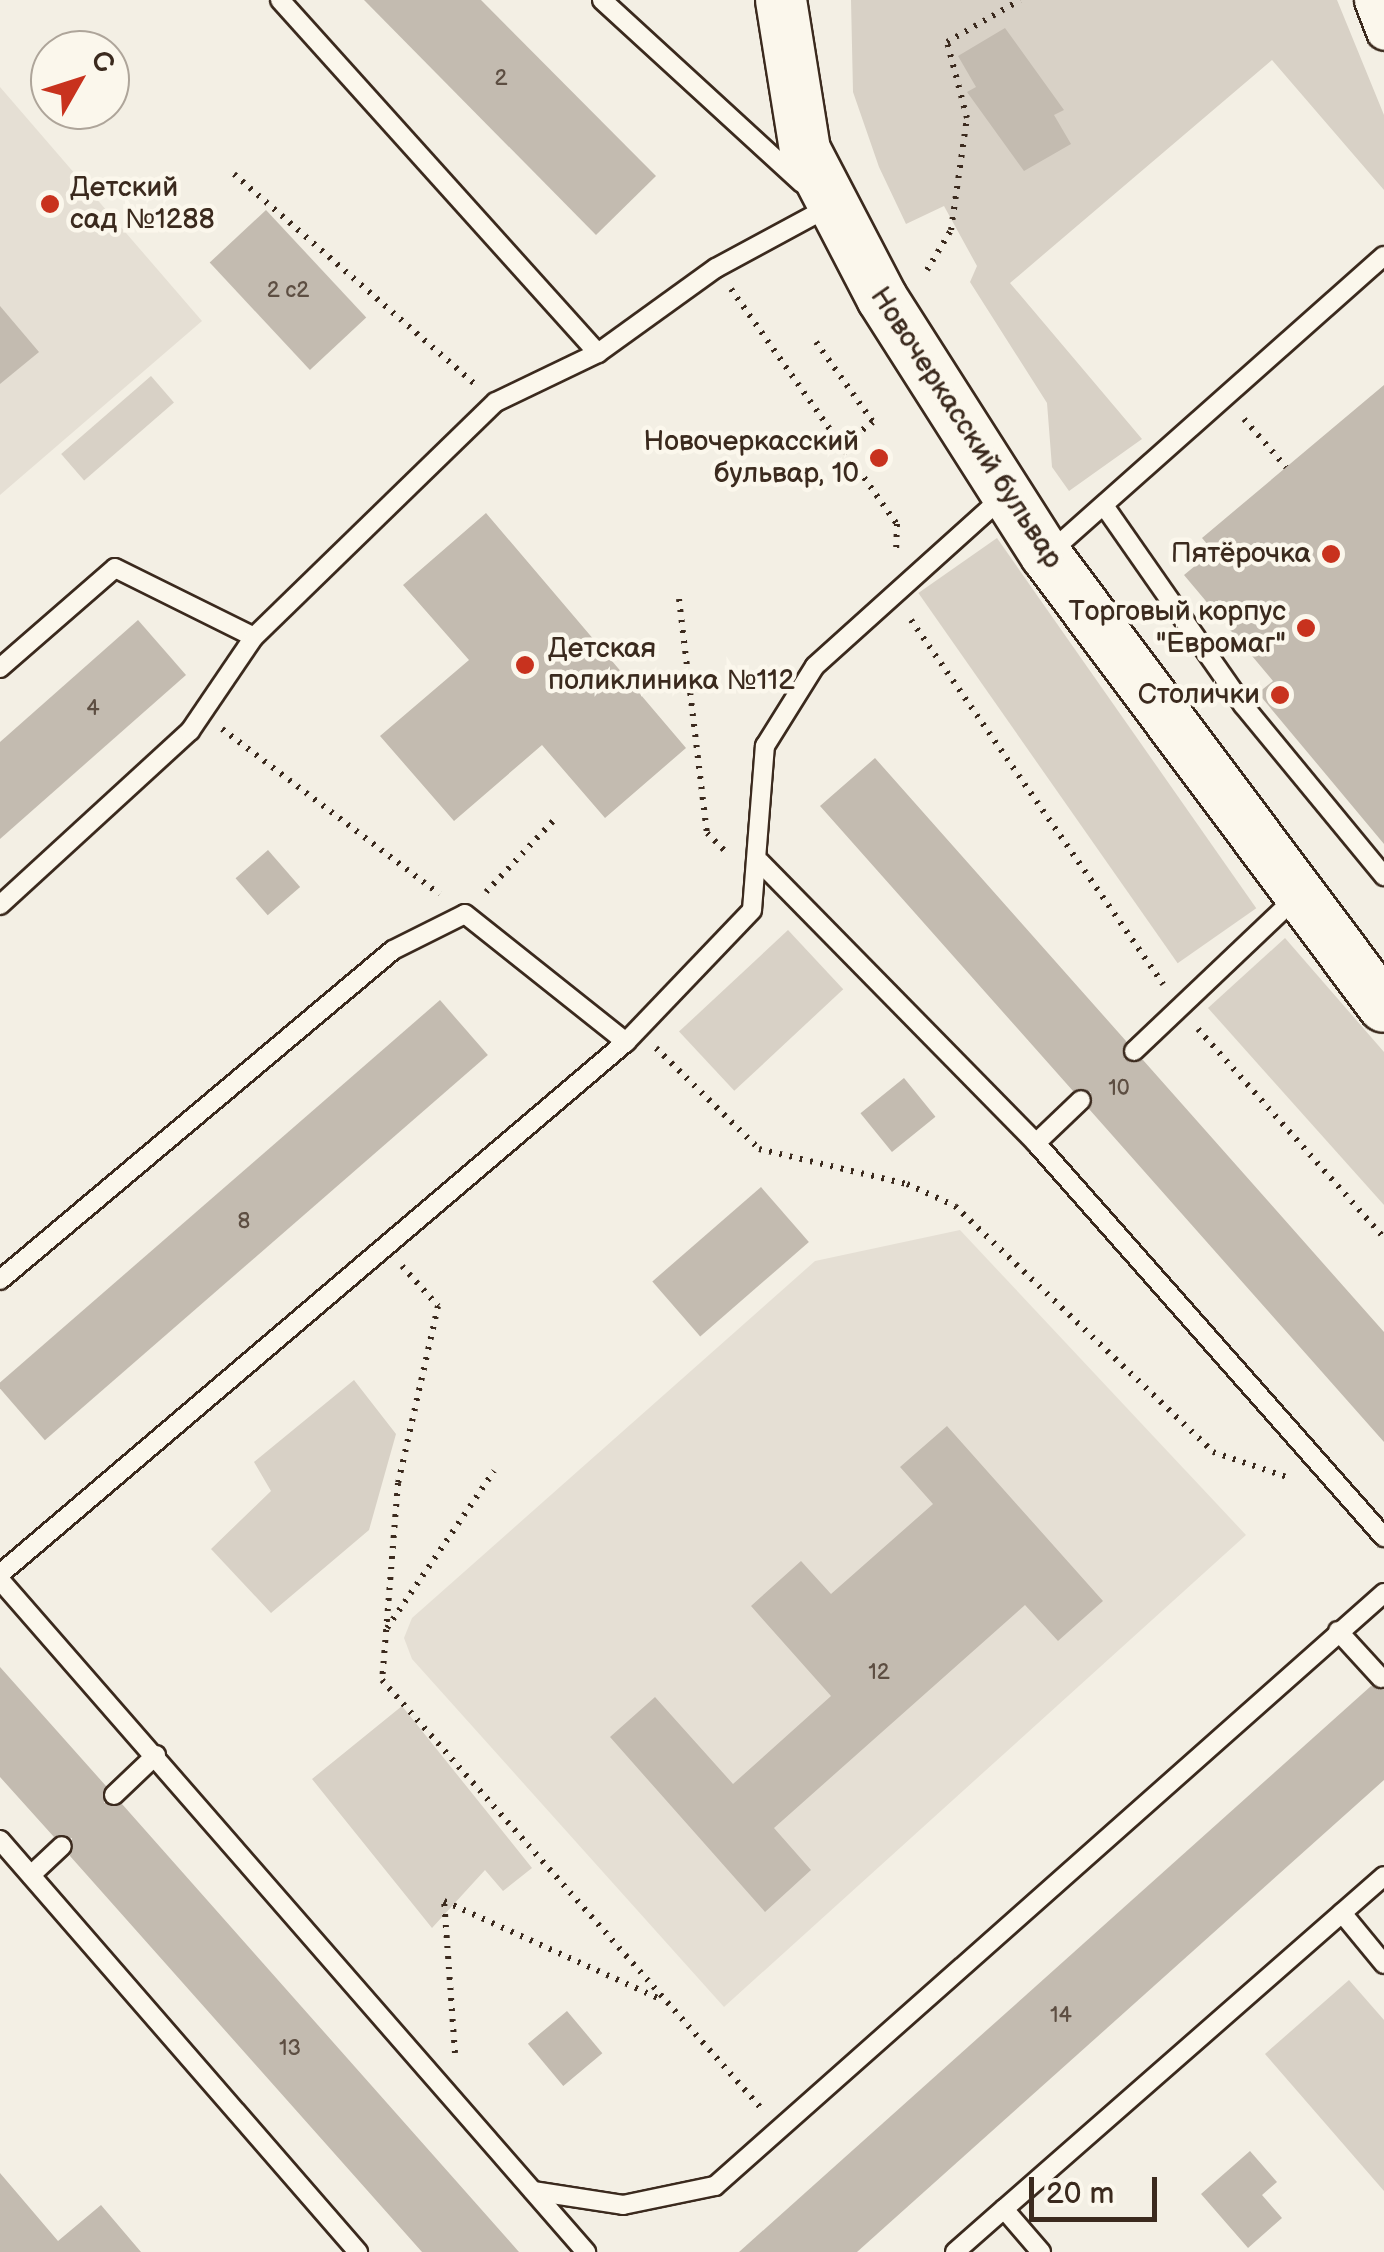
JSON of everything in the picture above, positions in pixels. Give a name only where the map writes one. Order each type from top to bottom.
[{"type":"street","name":"Новочеркасский бульвар","points":[[781,0],[790,90],[831,210],[1046,555],[1295,898],[1380,994]]},
{"type":"street","points":[[1372,0],[1384,32]]},
{"type":"lane","points":[[280,0],[598,352]]},
{"type":"lane","points":[[0,905],[202,714],[254,637],[496,402],[598,352],[716,268],[831,210],[602,0]]},
{"type":"lane","points":[[1046,555],[1105,507],[1384,256]]},
{"type":"lane","points":[[586,2252],[0,1577],[632,1036],[752,910],[760,862],[755,800],[765,746],[815,666],[1006,494]]},
{"type":"lane","points":[[1105,507],[1243,705],[1384,876]]},
{"type":"lane","points":[[0,668],[115,568],[254,637]]},
{"type":"lane","points":[[760,862],[1036,1142],[1338,1494],[1384,1536]]},
{"type":"lane","points":[[1134,1051],[1295,898]]},
{"type":"lane","points":[[0,1280],[393,950],[465,914],[632,1036]]},
{"type":"lane","points":[[1036,1142],[1081,1100]]},
{"type":"lane","points":[[533,2191],[623,2206],[716,2186],[1384,1593]]},
{"type":"lane","points":[[1338,1631],[1380,1678]]},
{"type":"lane","points":[[114,1795],[156,1755]]},
{"type":"lane","points":[[0,1840],[358,2252]]},
{"type":"lane","points":[[31,1876],[62,1846]]},
{"type":"lane","points":[[954,2252],[1384,1876]]},
{"type":"lane","points":[[1342,1913],[1384,1964]]},
{"type":"lane","points":[[1004,2208],[1041,2252]]},
{"type":"path","points":[[927,270],[951,230],[966,118],[948,42],[1020,0]]},
{"type":"path","points":[[234,174],[496,402]]},
{"type":"path","points":[[716,268],[898,524],[893,594],[1180,1008],[1384,1238]]},
{"type":"path","points":[[816,342],[873,422],[842,445]]},
{"type":"path","points":[[1226,396],[1286,467]]},
{"type":"path","points":[[680,599],[707,832],[754,882]]},
{"type":"path","points":[[202,714],[465,914],[557,817]]},
{"type":"path","points":[[632,1036],[759,1149],[907,1184],[955,1206],[1213,1452],[1338,1494]]},
{"type":"path","points":[[385,1247],[438,1306],[398,1483],[382,1680],[779,2129]]},
{"type":"path","points":[[386,1629],[494,1472]]},
{"type":"path","points":[[458,2104],[444,1900],[668,2002]]},
{"type":"shaded area","points":[[851,0],[1337,0],[1384,115],[1384,190],[1272,60],[1010,283],[1142,439],[1069,491],[1052,467],[1047,403],[970,282],[977,266],[944,206],[906,224],[879,167],[853,92]]},
{"type":"shaded area","name":"Детский сад №1288","points":[[0,87],[30,122],[30,130],[37,130],[202,321],[0,495]]},
{"type":"shaded area","points":[[151,376],[174,402],[84,480],[61,454]]},
{"type":"shaded area","points":[[997,538],[1256,908],[1178,963],[918,593]]},
{"type":"shaded area","points":[[788,930],[843,989],[734,1091],[679,1032]]},
{"type":"shaded area","points":[[1285,938],[1384,1052],[1384,1205],[1208,1008]]},
{"type":"shaded area","points":[[960,1230],[1246,1535],[724,2007],[412,1659],[404,1638],[412,1618],[815,1261]]},
{"type":"shaded area","points":[[354,1380],[396,1434],[369,1530],[271,1613],[211,1549],[271,1491],[254,1462]]},
{"type":"shaded area","points":[[402,1706],[532,1868],[503,1891],[485,1870],[432,1928],[312,1779]]},
{"type":"shaded area","points":[[1349,1980],[1384,2020],[1384,2191],[1265,2054]]},
{"type":"building","points":[[364,0],[481,0],[656,176],[596,235]]},
{"type":"building","points":[[1005,28],[1064,110],[1054,115],[1071,144],[1024,171],[967,92],[976,87],[958,56]]},
{"type":"building","points":[[266,210],[366,318],[310,370],[210,263]]},
{"type":"building","points":[[0,306],[39,352],[0,384]]},
{"type":"building","name":"Торговый корпус \"Евромаг\"","points":[[1384,385],[1384,844],[1258,693],[1273,681],[1184,575],[1213,551],[1202,538]]},
{"type":"building","name":"Детская поликлиника №112","points":[[486,513],[686,748],[605,818],[542,745],[454,821],[380,736],[469,660],[403,585]]},
{"type":"building","points":[[138,620],[186,675],[0,839],[0,742]]},
{"type":"building","points":[[875,758],[1126,1041],[1124,1059],[1143,1060],[1384,1332],[1384,1442],[1089,1109],[1091,1092],[1073,1091],[820,806]]},
{"type":"building","points":[[268,850],[300,887],[268,915],[236,878]]},
{"type":"building","points":[[440,1000],[488,1055],[45,1440],[0,1389],[0,1382]]},
{"type":"building","points":[[904,1078],[935,1117],[892,1152],[860,1113]]},
{"type":"building","points":[[761,1187],[809,1242],[700,1337],[652,1281]]},
{"type":"building","points":[[947,1426],[1103,1601],[1058,1641],[1025,1605],[774,1828],[811,1870],[765,1912],[610,1737],[655,1697],[733,1784],[831,1696],[751,1606],[801,1561],[831,1594],[933,1504],[900,1467]]},
{"type":"building","points":[[0,1667],[106,1786],[104,1803],[122,1804],[519,2252],[422,2252],[70,1856],[72,1838],[54,1837],[0,1777]]},
{"type":"building","points":[[1371,1686],[1384,1690],[1384,1780],[857,2252],[739,2252]]},
{"type":"building","points":[[567,2011],[602,2053],[563,2086],[528,2044]]},
{"type":"building","points":[[1250,2151],[1277,2182],[1262,2195],[1282,2218],[1248,2248],[1201,2194]]},
{"type":"building","points":[[0,2173],[58,2241],[101,2205],[141,2252],[0,2252]]},
{"type":"place","name":"Детский сад №1288","points":[[50,204]]},
{"type":"place","name":"Новочеркасский бульвар, 10","points":[[879,458]]},
{"type":"place","name":"Пятёрочка","points":[[1331,554]]},
{"type":"place","name":"Торговый корпус \"Евромаг\"","points":[[1306,628]]},
{"type":"place","name":"Детская поликлиника №112","points":[[525,665]]},
{"type":"place","name":"Столички","points":[[1280,695]]}]
